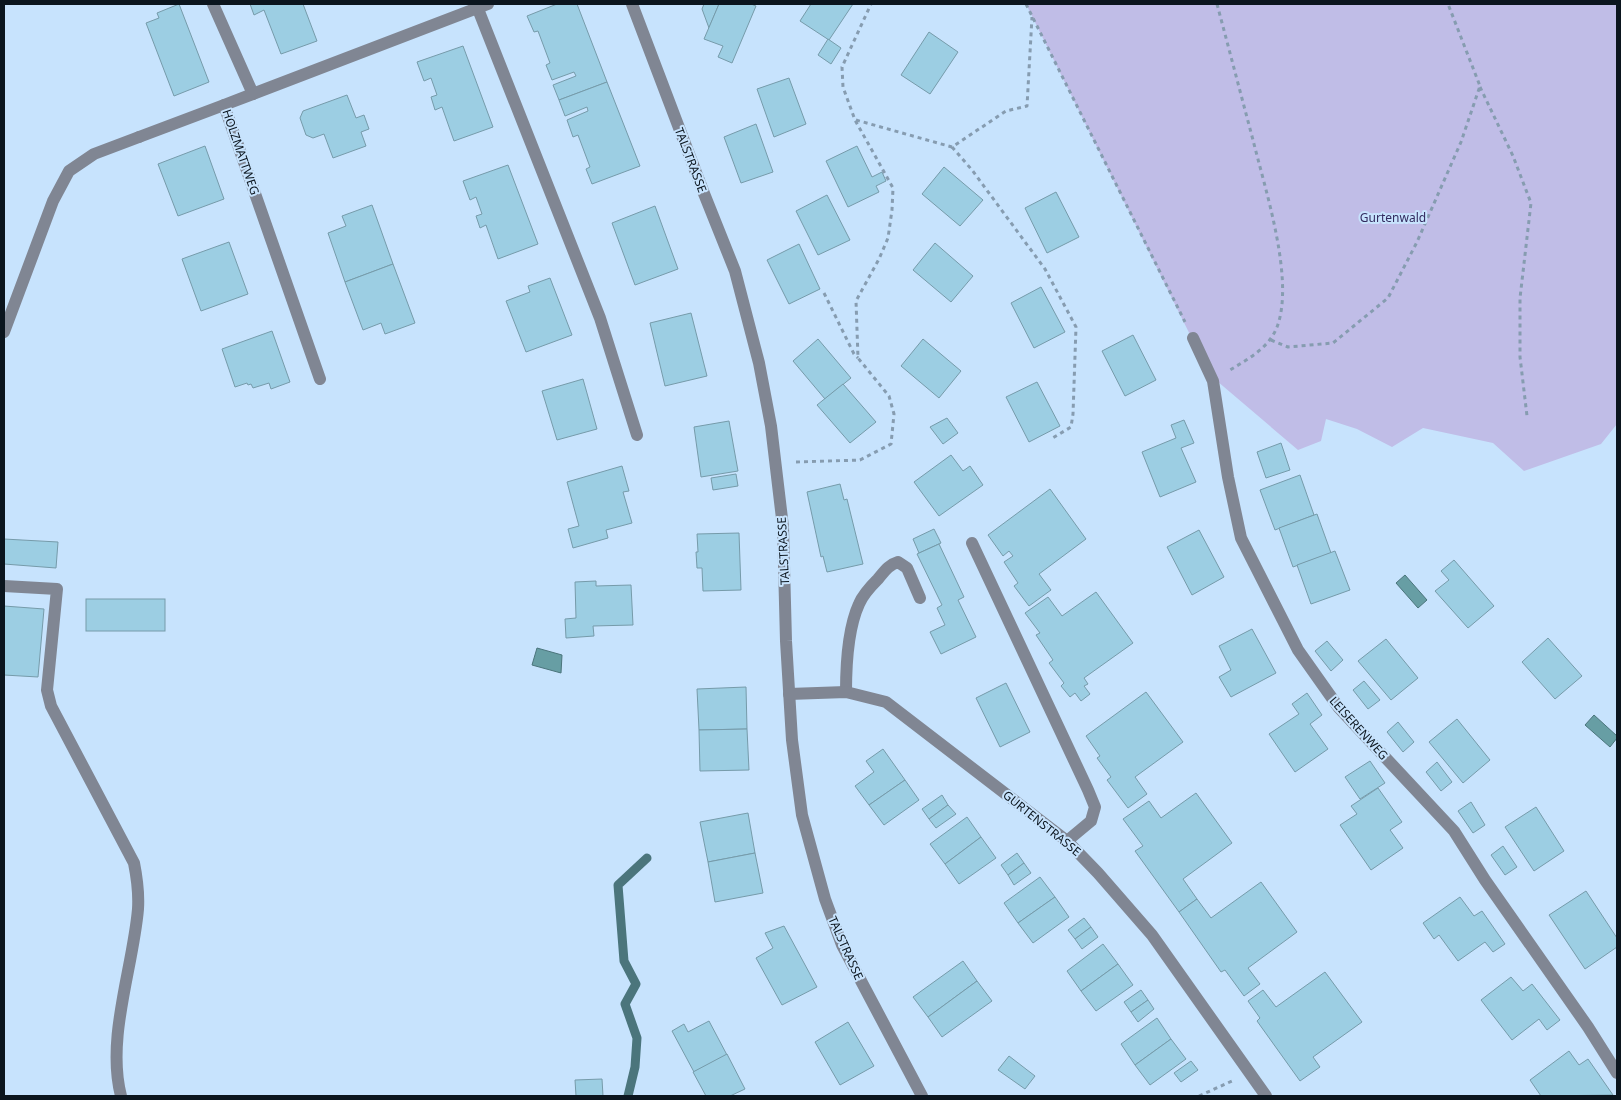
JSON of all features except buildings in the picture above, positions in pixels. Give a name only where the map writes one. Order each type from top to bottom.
[{"type":"street","points":[[213,4],[253,94]]},
{"type":"street","name":"TALSTRASSE","points":[[632,4],[735,271],[760,363],[771,426],[783,527],[792,740],[802,815],[825,899],[842,946],[922,1096]]},
{"type":"street","points":[[481,5],[600,318],[637,434]]},
{"type":"street","name":"HOLZMATTWEG","points":[[320,379],[224,105],[481,5]]},
{"type":"street","points":[[4,332],[53,201],[69,171],[94,154],[224,105]]},
{"type":"street","name":"LEISERENWEG","points":[[1192,338],[1213,381],[1228,477],[1241,538],[1298,650],[1339,708],[1454,831],[1485,880],[1588,1027],[1617,1073]]},
{"type":"street","points":[[972,543],[1095,807],[1091,821],[1067,841]]},
{"type":"street","points":[[846,692],[846,669],[853,622],[859,603],[869,589],[890,565],[898,562],[907,568],[920,598]]},
{"type":"street","points":[[4,586],[57,589],[47,690],[52,706],[134,863],[138,883],[138,908],[120,1022],[116,1061],[121,1096]]},
{"type":"street","name":"GURTENSTRASSE","points":[[789,694],[846,692],[886,702],[1067,841],[1098,873],[1152,936],[1266,1096]]},
{"type":"path","points":[[858,358],[856,301],[888,238],[893,188],[855,120],[843,87],[842,67],[871,4]]},
{"type":"path","points":[[1026,4],[1192,338]]},
{"type":"path","points":[[1213,381],[1250,358],[1271,340],[1278,326],[1283,299],[1276,230],[1217,4]]},
{"type":"path","points":[[1448,4],[1480,86],[1513,156],[1531,203],[1520,298],[1520,356],[1526,416]]},
{"type":"path","points":[[952,147],[1006,111],[1027,106],[1032,17]]},
{"type":"path","points":[[1271,340],[1288,346],[1333,343],[1388,298],[1417,242],[1462,142],[1480,86]]},
{"type":"path","points":[[855,120],[952,147],[972,170],[1045,269],[1076,327],[1071,427],[1050,439]]},
{"type":"path","points":[[776,462],[860,460],[891,444],[894,414],[889,396],[854,354],[824,293]]},
{"type":"path","points":[[1199,1096],[1231,1082]]},
{"type":"green space","name":"Gurtenwald","points":[[1026,4],[1617,4],[1617,424],[1601,444],[1524,471],[1493,443],[1423,428],[1392,447],[1357,429],[1326,419],[1321,441],[1298,450],[1217,381],[1213,381]]},
{"type":"shaded area","points":[[1405,575],[1427,600],[1418,608],[1396,583]]},
{"type":"shaded area","points":[[537,648],[562,655],[561,673],[532,665]]},
{"type":"shaded area","points":[[1594,715],[1617,736],[1610,747],[1585,725]]},
{"type":"waterway","points":[[628,1096],[635,1067],[637,1038],[625,1004],[636,984],[624,961],[618,885],[647,858]]}]
